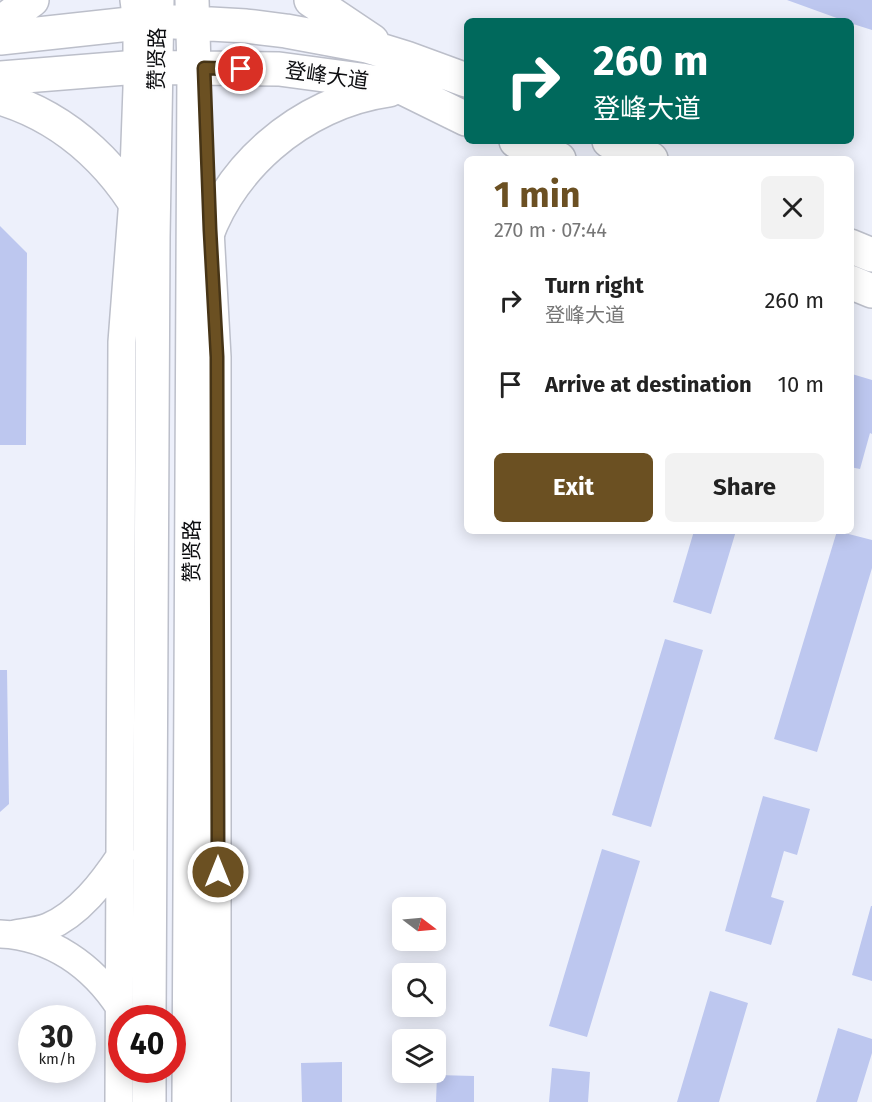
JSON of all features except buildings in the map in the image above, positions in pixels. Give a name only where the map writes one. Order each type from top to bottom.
[{"type":"main road","points":[[1,25],[32,0]]},
{"type":"main road","points":[[193,303],[202,252],[210,230],[222,204],[236,182],[258,157],[289,130],[332,106],[371,93],[405,73],[347,25],[311,0]]},
{"type":"main road","name":"登峰大道","points":[[1,25],[146,11],[198,11],[367,46],[464,117]]},
{"type":"main road","name":"赞贤路","points":[[134,1005],[153,237],[146,11]]},
{"type":"main road","name":"赞贤路","points":[[189,1102],[193,303],[199,67],[198,11]]},
{"type":"main road","name":"登峰大道","points":[[1,94],[147,67],[279,69],[361,80],[405,73],[464,80]]},
{"type":"main road","points":[[1,94],[74,136],[112,171],[133,199],[153,237]]},
{"type":"main road","points":[[523,144],[552,156]]},
{"type":"main road","points":[[616,144],[644,156]]},
{"type":"main road","points":[[854,248],[872,255]]},
{"type":"main road","points":[[854,284],[872,291]]},
{"type":"main road","points":[[149,1083],[149,1102]]},
{"type":"street","points":[[133,1005],[121,855],[122,342],[133,199],[147,67]]},
{"type":"street","points":[[199,67],[217,357],[217,1102]]},
{"type":"street","points":[[5,934],[47,927],[68,914],[98,887],[121,855]]},
{"type":"street","points":[[5,934],[52,946],[81,964],[125,1005]]},
{"type":"street","points":[[119,1102],[122,1083]]},
{"type":"route","points":[[218,872],[217,357],[204,68],[241,69]]}]
